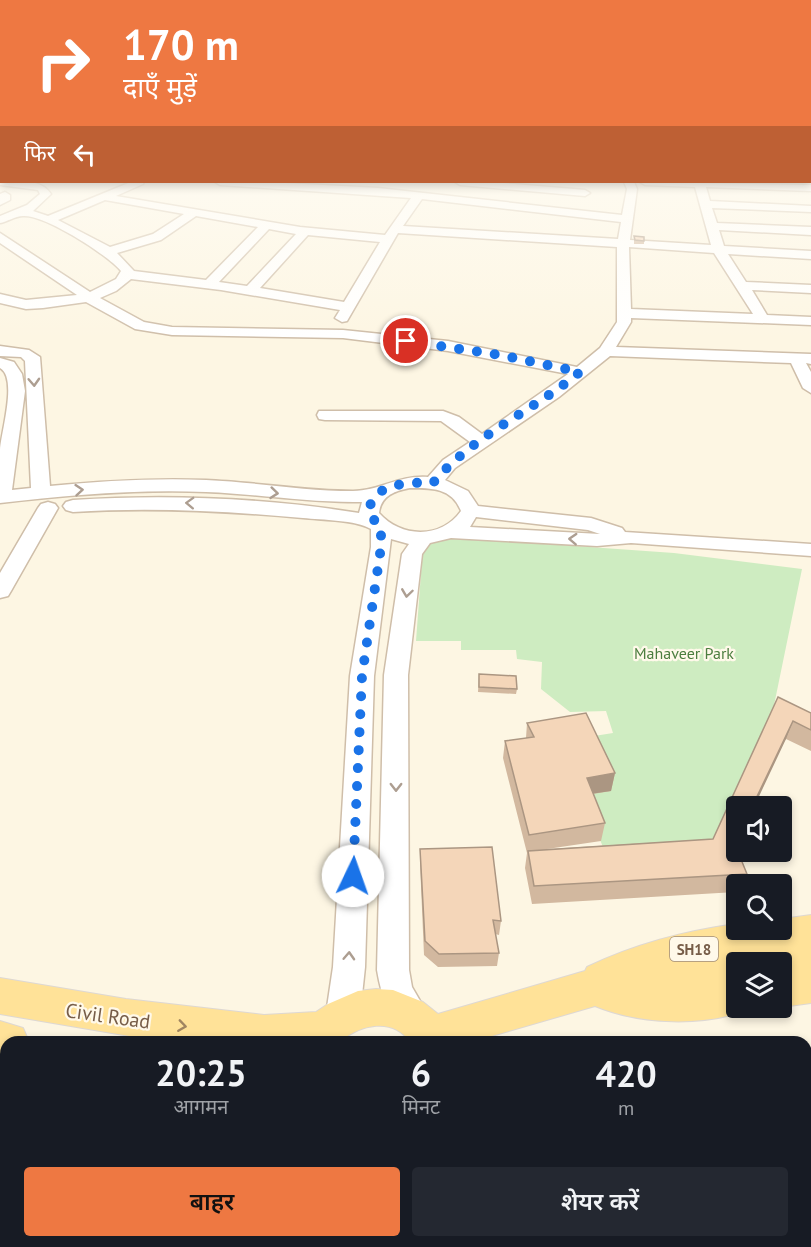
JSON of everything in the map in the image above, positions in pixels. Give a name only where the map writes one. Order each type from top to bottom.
[{"type":"main road","name":"SH18","points":[[425,1032],[585,989],[625,966],[661,954],[811,931]]},
{"type":"main road","points":[[792,961],[811,956]]},
{"type":"main road","name":"SH18","points":[[585,989],[641,999],[688,1003],[726,983]]},
{"type":"main road","points":[[792,988],[811,985]]},
{"type":"main road","name":"Civil Road","points":[[0,996],[58,1009],[253,1036],[295,1036],[327,1029],[366,1006],[391,1008],[425,1032]]},
{"type":"street","points":[[0,298],[25,304],[88,297],[122,282],[128,271],[121,261],[73,231],[52,221]]},
{"type":"street","points":[[107,252],[157,237],[181,221]]},
{"type":"street","points":[[239,221],[304,232],[528,236],[811,255]]},
{"type":"street","points":[[330,333],[350,307],[401,221]]},
{"type":"street","points":[[433,483],[449,464],[553,394],[606,351],[624,322],[623,244],[627,221]]},
{"type":"street","points":[[710,221],[719,250],[763,319]]},
{"type":"street","points":[[209,285],[266,226]]},
{"type":"street","points":[[712,226],[811,231]]},
{"type":"street","points":[[250,291],[304,232]]},
{"type":"street","points":[[0,237],[88,297],[140,326],[155,329],[330,333],[448,346],[580,372]]},
{"type":"street","points":[[126,274],[350,307]]},
{"type":"street","points":[[741,286],[811,289]]},
{"type":"street","points":[[625,314],[811,321]]},
{"type":"street","points":[[0,351],[24,353],[32,357],[44,500],[0,591]]},
{"type":"street","points":[[606,351],[804,358],[811,388]]},
{"type":"street","points":[[0,363],[9,365],[14,374],[17,391],[1,502],[44,500],[192,503],[342,515],[407,537],[424,538],[452,532],[597,540],[631,537],[811,550]]},
{"type":"street","points":[[325,415],[443,416],[452,419],[459,428],[480,441]]},
{"type":"street","points":[[327,1029],[349,968],[362,676],[381,547],[377,525],[369,514],[369,505],[374,496],[389,487],[410,482],[433,483],[453,489],[467,499],[471,511],[466,523],[452,532]]},
{"type":"street","points":[[44,500],[120,486],[206,486],[302,496],[374,496]]},
{"type":"street","points":[[471,511],[591,524],[631,537]]},
{"type":"street","points":[[424,538],[412,554],[396,675],[393,970],[398,992],[425,1032]]},
{"type":"green space","name":"Mahaveer Park","points":[[450,537],[674,553],[802,569],[772,715],[735,796],[726,796],[726,815],[707,857],[609,863],[583,795],[588,737],[613,733],[606,711],[570,712],[541,689],[542,662],[517,659],[516,650],[461,650],[461,641],[416,641],[423,546]]},
{"type":"building","points":[[634,236],[644,237],[644,241],[635,240]]},
{"type":"building","points":[[479,674],[516,676],[517,689],[479,687]]},
{"type":"building","points":[[778,697],[811,713],[811,730],[793,721],[757,796],[733,796]]},
{"type":"building","points":[[586,713],[615,773],[587,778],[605,823],[529,835],[505,741],[534,737],[527,723]]},
{"type":"building","points":[[726,811],[726,862],[742,862],[747,874],[534,886],[528,851],[713,839]]},
{"type":"building","points":[[492,847],[501,921],[493,920],[499,953],[439,954],[425,941],[420,849]]},
{"type":"route","points":[[353,876],[362,676],[381,547],[381,528],[369,514],[369,505],[374,496],[389,487],[410,482],[433,483],[449,464],[553,394],[580,372],[500,355],[406,341]]}]
